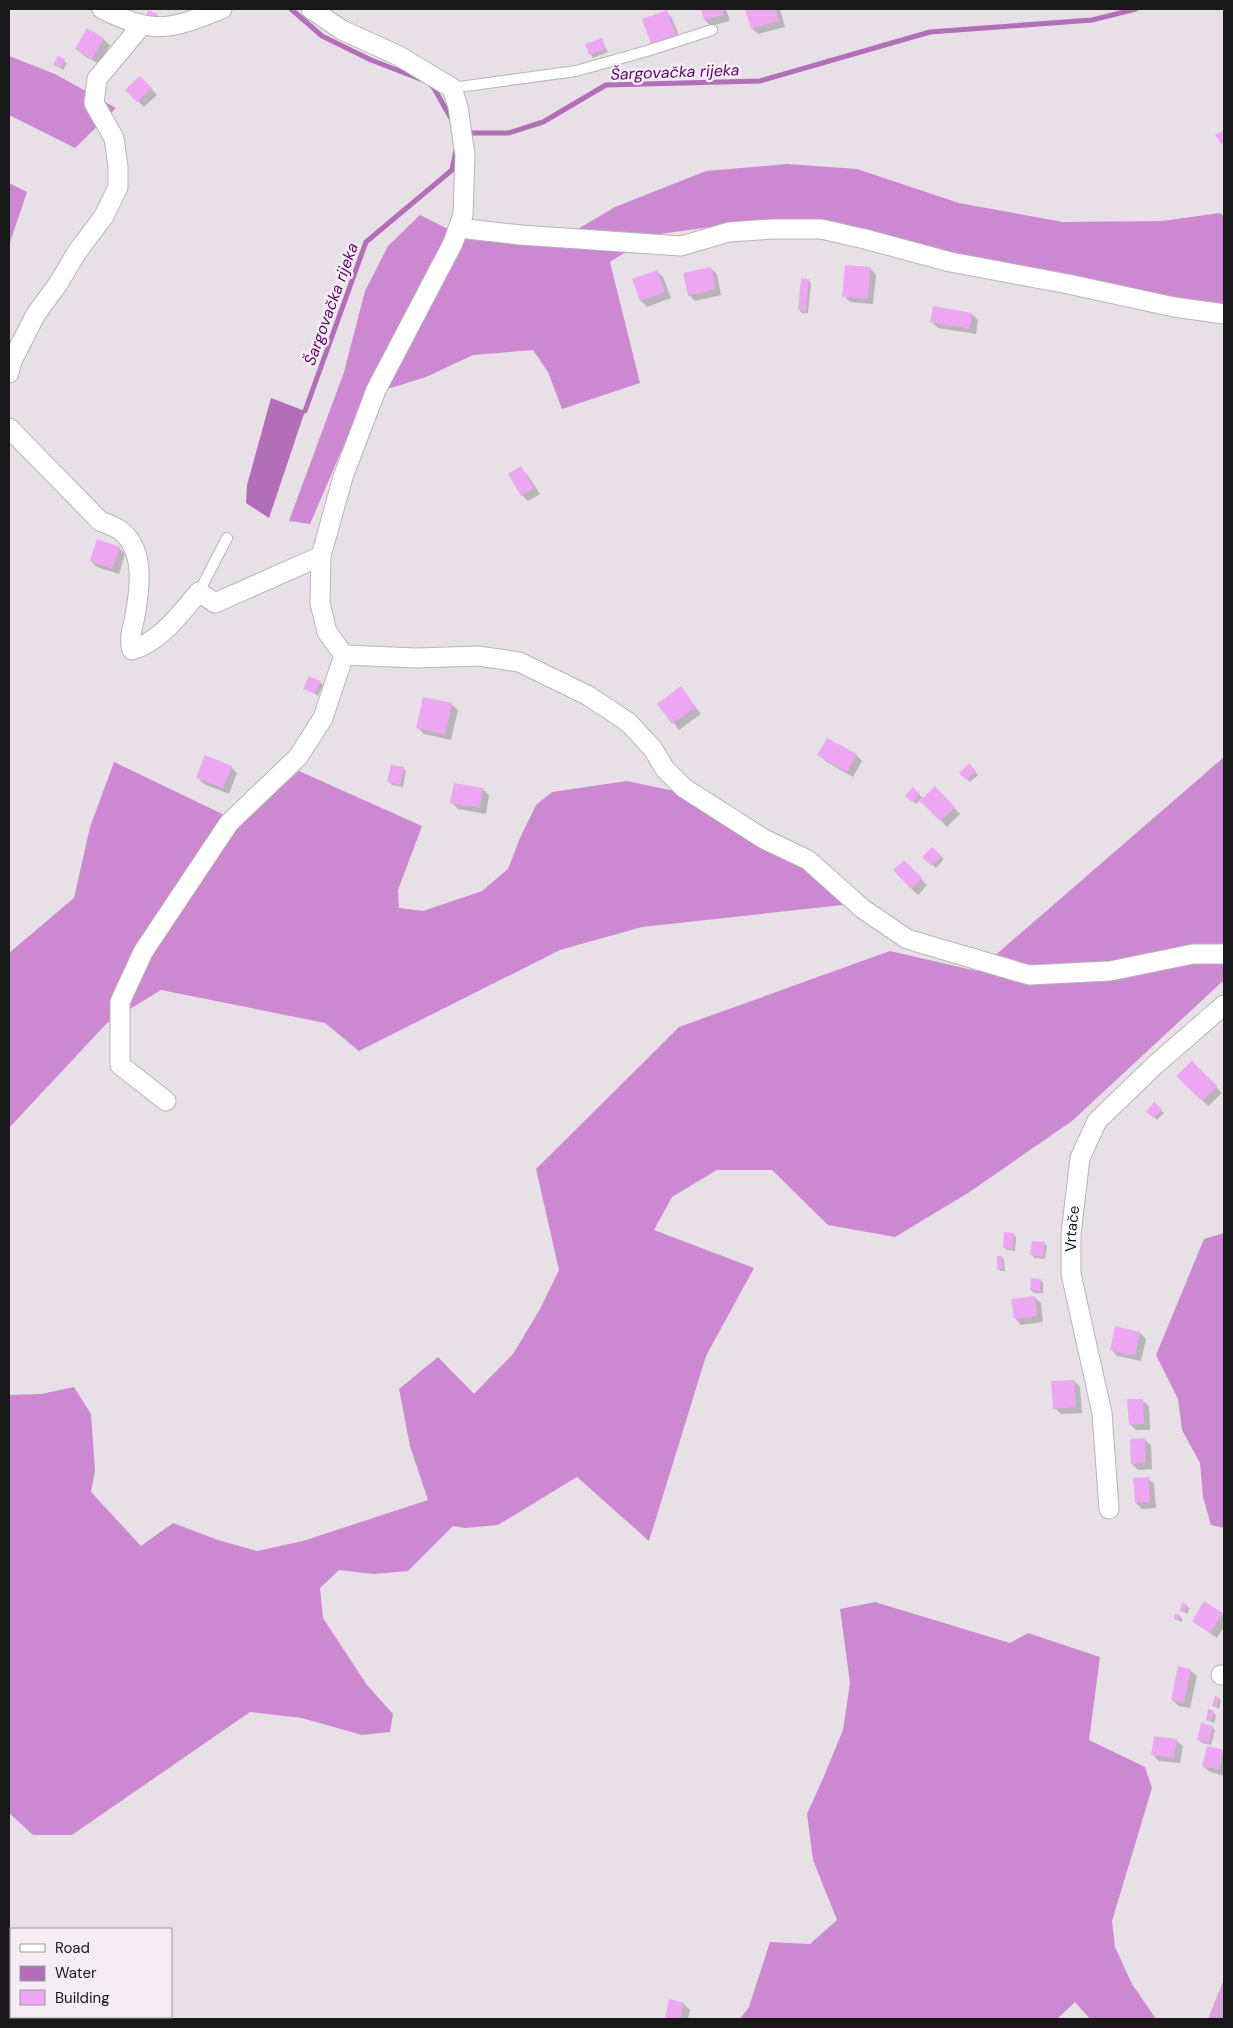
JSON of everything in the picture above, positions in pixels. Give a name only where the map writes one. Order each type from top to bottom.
[{"type":"street","points":[[102,9],[141,26],[158,27],[175,26],[222,9]]},
{"type":"street","points":[[311,9],[342,30],[399,56],[452,88],[463,131],[465,154],[463,215],[453,243],[376,390],[343,477],[321,556],[320,603],[327,632],[344,655]]},
{"type":"street","points":[[9,373],[12,361],[36,314],[58,284],[77,252],[104,216],[118,187],[118,166],[114,138],[94,103],[97,79],[141,26]]},
{"type":"street","points":[[458,228],[521,235],[681,246],[729,232],[773,229],[821,229],[865,238],[950,262],[1068,284],[1174,307],[1224,314]]},
{"type":"street","points":[[9,428],[100,521],[119,530],[134,547],[140,575],[135,616],[129,642],[132,650],[145,646],[172,623],[198,592],[216,603],[321,556]]},
{"type":"street","points":[[344,655],[417,658],[478,656],[518,662],[587,695],[628,722],[653,749],[665,770],[684,788],[764,839],[808,860],[862,910],[907,939],[1029,974],[1110,971],[1193,954],[1224,954]]},
{"type":"street","points":[[166,1101],[120,1065],[120,1002],[143,952],[229,823],[298,757],[323,718],[344,655]]},
{"type":"street","name":"Vrtače","points":[[1109,1509],[1102,1412],[1070,1274],[1071,1234],[1080,1158],[1097,1121],[1155,1065],[1224,1005]]},
{"type":"lane","points":[[452,88],[576,71],[712,30]]},
{"type":"lane","points":[[198,592],[227,538]]},
{"type":"shaded area","points":[[9,56],[55,74],[116,108],[75,148],[9,115]]},
{"type":"shaded area","points":[[787,164],[857,169],[959,203],[1063,222],[1162,221],[1220,213],[1224,216],[1224,309],[753,221],[653,235],[610,262],[640,383],[562,409],[548,372],[533,350],[473,355],[426,377],[365,396],[310,524],[289,521],[344,372],[365,291],[388,246],[420,215],[452,231],[551,245],[615,207],[706,171]]},
{"type":"shaded area","points":[[9,183],[27,192],[9,245]]},
{"type":"shaded area","points":[[1224,757],[1224,980],[1072,1121],[968,1193],[895,1237],[828,1225],[772,1170],[717,1170],[672,1197],[654,1230],[754,1268],[706,1356],[649,1541],[577,1477],[498,1525],[465,1528],[453,1526],[408,1571],[373,1574],[339,1570],[320,1588],[323,1618],[367,1685],[393,1714],[390,1732],[362,1735],[302,1718],[250,1712],[72,1835],[33,1835],[9,1813],[9,1395],[41,1394],[74,1387],[91,1414],[95,1471],[91,1492],[141,1546],[173,1523],[218,1540],[257,1551],[303,1541],[428,1500],[410,1446],[399,1389],[438,1357],[474,1394],[513,1354],[540,1309],[559,1270],[536,1169],[679,1027],[890,951],[977,971]]},
{"type":"shaded area","points":[[114,762],[239,822],[299,771],[422,826],[398,890],[399,908],[423,911],[482,891],[508,869],[536,805],[552,792],[627,781],[679,792],[800,864],[843,905],[642,927],[560,950],[359,1051],[325,1023],[161,990],[107,1023],[9,1128],[9,953],[74,898],[90,827]]},
{"type":"shaded area","points":[[1224,1233],[1224,1528],[1211,1525],[1203,1497],[1200,1463],[1182,1430],[1178,1399],[1156,1355],[1204,1239]]},
{"type":"shaded area","points":[[875,1602],[1010,1643],[1028,1633],[1100,1657],[1089,1740],[1145,1767],[1152,1788],[1112,1921],[1115,1947],[1132,1984],[1156,2019],[1090,2019],[1075,2002],[1057,2019],[740,2019],[749,2007],[770,1942],[810,1944],[837,1920],[813,1860],[807,1814],[843,1730],[850,1683],[840,1609]]},
{"type":"shaded area","points":[[1224,1979],[1224,2019],[1208,2019]]},
{"type":"water","points":[[271,398],[305,411],[269,518],[246,503],[247,485]]},
{"type":"building","points":[[701,9],[723,9],[724,15],[704,20]]},
{"type":"building","points":[[745,9],[776,9],[779,21],[751,29]]},
{"type":"building","points":[[148,10],[158,14],[156,18],[146,15]]},
{"type":"building","points":[[667,10],[676,35],[651,44],[642,19]]},
{"type":"building","points":[[87,28],[104,38],[92,59],[75,49]]},
{"type":"building","points":[[602,38],[606,49],[589,55],[585,44]]},
{"type":"building","points":[[58,56],[65,59],[60,68],[53,65]]},
{"type":"building","points":[[140,76],[152,88],[137,102],[125,90]]},
{"type":"building","points":[[1224,130],[1224,142],[1221,144],[1215,135]]},
{"type":"building","points":[[845,265],[870,267],[868,299],[842,297]]},
{"type":"building","points":[[711,267],[716,289],[688,296],[683,273]]},
{"type":"building","points":[[657,270],[665,292],[640,301],[632,279]]},
{"type":"building","points":[[801,278],[809,279],[806,311],[798,310]]},
{"type":"building","points":[[933,306],[972,313],[970,329],[930,322]]},
{"type":"building","points":[[521,466],[534,488],[521,496],[508,474]]},
{"type":"building","points":[[97,539],[120,547],[112,569],[90,561]]},
{"type":"building","points":[[309,676],[321,681],[315,694],[303,689]]},
{"type":"building","points":[[681,686],[696,707],[672,724],[657,704]]},
{"type":"building","points":[[423,697],[452,703],[445,735],[416,728]]},
{"type":"building","points":[[827,738],[857,754],[847,772],[817,755]]},
{"type":"building","points":[[205,755],[232,766],[223,788],[196,778]]},
{"type":"building","points":[[969,763],[976,771],[966,780],[959,773]]},
{"type":"building","points":[[391,765],[404,767],[400,785],[387,782]]},
{"type":"building","points":[[454,783],[483,788],[480,808],[450,803]]},
{"type":"building","points":[[935,786],[955,807],[940,821],[920,801]]},
{"type":"building","points":[[913,787],[920,794],[912,802],[905,796]]},
{"type":"building","points":[[932,847],[942,856],[932,866],[922,857]]},
{"type":"building","points":[[904,860],[922,878],[911,889],[893,870]]},
{"type":"building","points":[[1192,1061],[1217,1086],[1202,1101],[1176,1076]]},
{"type":"building","points":[[1154,1102],[1162,1109],[1154,1118],[1146,1112]]},
{"type":"building","points":[[1004,1232],[1014,1233],[1013,1249],[1003,1248]]},
{"type":"building","points":[[1032,1241],[1045,1242],[1043,1257],[1030,1255]]},
{"type":"building","points":[[997,1256],[1002,1256],[1003,1269],[997,1269]]},
{"type":"building","points":[[1031,1278],[1041,1279],[1040,1291],[1030,1290]]},
{"type":"building","points":[[1035,1296],[1037,1316],[1014,1319],[1011,1299]]},
{"type":"building","points":[[1115,1326],[1140,1332],[1135,1356],[1110,1350]]},
{"type":"building","points":[[1074,1380],[1076,1407],[1053,1409],[1051,1381]]},
{"type":"building","points":[[1127,1399],[1143,1399],[1144,1424],[1129,1425]]},
{"type":"building","points":[[1145,1438],[1146,1463],[1131,1464],[1130,1439]]},
{"type":"building","points":[[1149,1477],[1150,1502],[1135,1503],[1133,1478]]},
{"type":"building","points":[[1204,1601],[1223,1613],[1210,1633],[1192,1621]]},
{"type":"building","points":[[1182,1603],[1187,1604],[1185,1612],[1180,1611]]},
{"type":"building","points":[[1175,1614],[1180,1615],[1179,1620],[1174,1619]]},
{"type":"building","points":[[1178,1666],[1191,1669],[1184,1703],[1171,1700]]},
{"type":"building","points":[[1215,1696],[1219,1697],[1217,1707],[1212,1706]]},
{"type":"building","points":[[1208,1709],[1214,1711],[1211,1721],[1206,1720]]},
{"type":"building","points":[[1201,1723],[1213,1726],[1209,1743],[1197,1740]]},
{"type":"building","points":[[1154,1736],[1177,1739],[1174,1758],[1151,1755]]},
{"type":"building","points":[[1207,1746],[1224,1750],[1219,1770],[1202,1766]]},
{"type":"building","points":[[669,1999],[684,2003],[680,2019],[665,2019]]},
{"type":"waterway","points":[[291,9],[322,36],[371,60],[428,82],[434,88],[453,122]]},
{"type":"waterway","name":"Šargovačka rijeka","points":[[466,133],[508,133],[543,122],[606,85],[760,81],[930,32],[1092,20],[1136,9]]},
{"type":"waterway","name":"Šargovačka rijeka","points":[[305,411],[366,242],[452,170],[456,150]]}]
